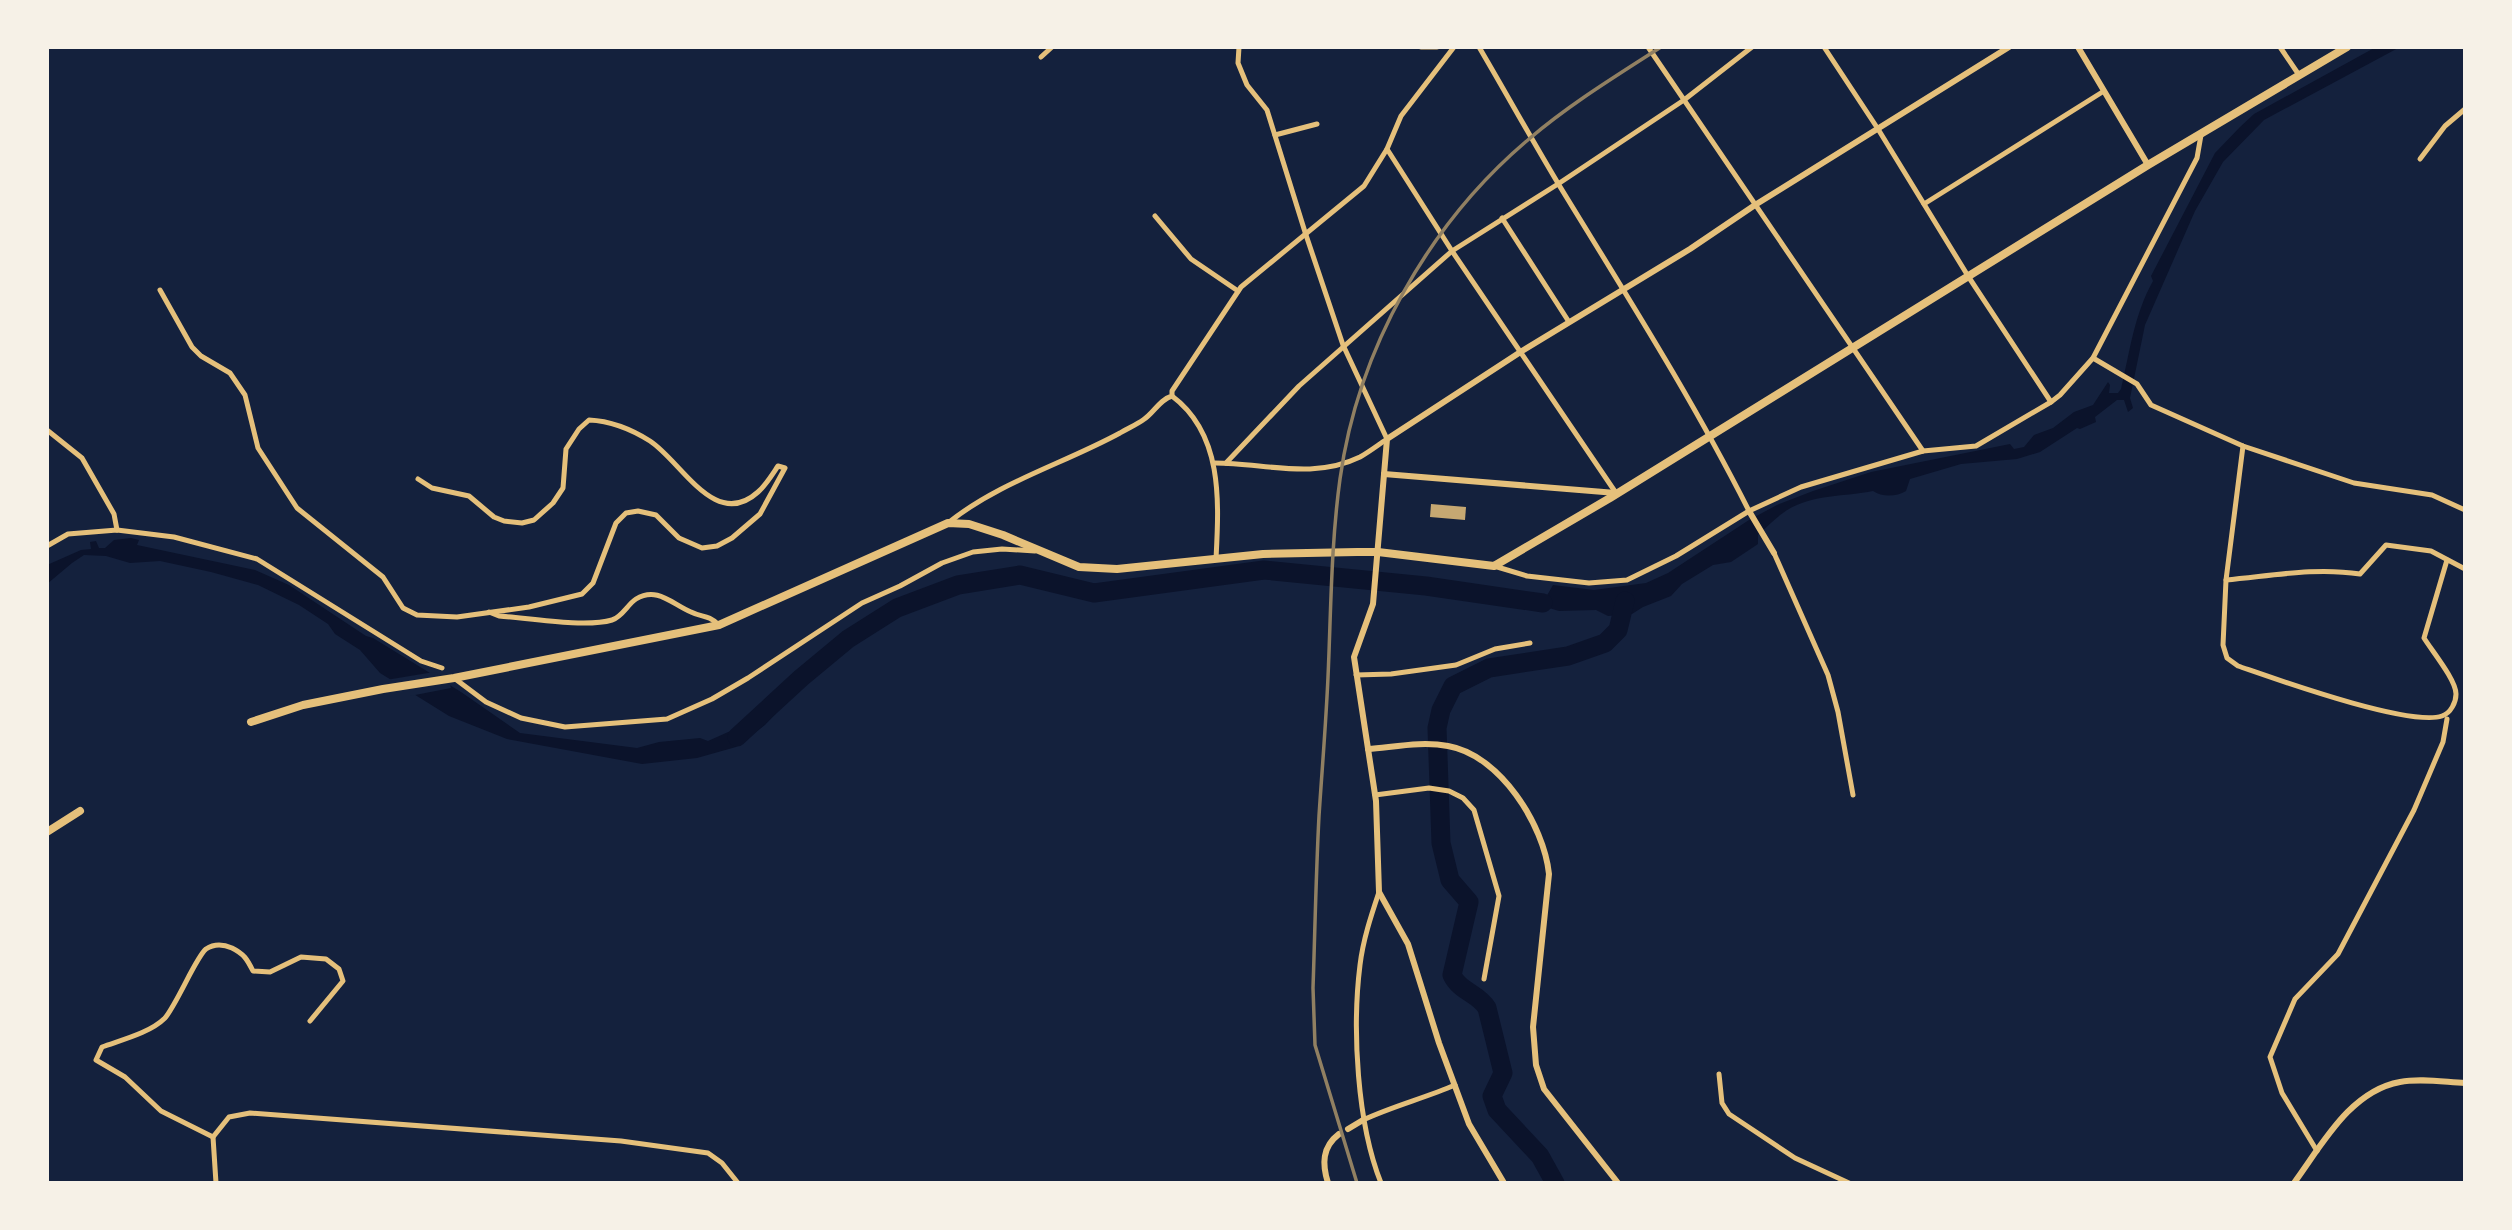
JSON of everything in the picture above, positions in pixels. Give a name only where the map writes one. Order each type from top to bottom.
[{"type":"main road","points":[[251,722],[303,705],[719,625],[948,523],[969,524],[1003,535],[1079,567],[1104,568],[1263,554],[1377,552],[1494,566],[2148,165],[2347,47]]},
{"type":"main road","points":[[47,832],[80,811]]},
{"type":"street","points":[[1041,57],[1052,47]]},
{"type":"street","points":[[1239,47],[1238,63],[1247,85],[1267,110],[1304,233],[1343,345],[1387,439],[1373,604],[1354,657],[1374,795],[1379,892],[1367,929],[1360,964],[1357,1004],[1363,1120],[1381,1183]]},
{"type":"street","points":[[1421,47],[1437,47]]},
{"type":"street","points":[[1172,396],[1175,386],[1238,291],[1304,233],[1364,186],[1387,149],[1401,116],[1454,47]]},
{"type":"street","points":[[1479,47],[1558,184],[1710,434],[1749,511],[1774,553],[1828,675],[1838,712],[1853,794]]},
{"type":"street","points":[[1647,47],[1923,451]]},
{"type":"street","points":[[1226,463],[1299,386],[1452,251],[1684,100],[1752,47]]},
{"type":"street","points":[[1824,47],[2051,402]]},
{"type":"street","points":[[1215,463],[1282,470],[1317,469],[1336,466],[1361,456],[1522,351],[1690,250],[1755,205],[2009,47]]},
{"type":"street","points":[[2078,47],[2148,165]]},
{"type":"street","points":[[2280,47],[2298,75]]},
{"type":"street","points":[[1924,204],[2104,90]]},
{"type":"street","points":[[2420,159],[2445,126],[2465,109]]},
{"type":"street","points":[[1275,135],[1317,124]]},
{"type":"street","points":[[1494,566],[1527,576],[1589,583],[1627,580],[1676,556],[1749,511],[1801,487],[1923,451],[1976,446],[2051,402],[2093,358],[2197,158],[2202,133]]},
{"type":"street","points":[[1387,149],[1452,251],[1616,493]]},
{"type":"street","points":[[1155,216],[1191,259],[1238,291]]},
{"type":"street","points":[[1502,218],[1569,322]]},
{"type":"street","points":[[160,290],[192,347],[201,356],[230,373],[246,394],[258,448],[297,508],[383,577],[403,608],[417,615],[457,617],[529,607],[582,594],[593,583],[616,523],[626,513],[638,511],[656,515],[679,538],[702,548],[717,546],[732,538],[760,514],[785,468],[778,466],[761,491],[749,499],[729,505],[712,500],[651,442],[610,421],[590,420],[579,429],[566,449],[563,488],[553,503],[534,520],[522,523],[504,521],[469,496],[432,488],[418,480]]},
{"type":"street","points":[[2093,358],[2137,384],[2151,405],[2243,446],[2354,483],[2432,495],[2465,510]]},
{"type":"street","points":[[1172,396],[1192,416],[1207,439],[1215,463],[1216,559]]},
{"type":"street","points":[[948,523],[969,506],[1003,487],[1102,443],[1146,419],[1165,398],[1172,396]]},
{"type":"street","points":[[47,430],[82,458],[114,514],[117,530]]},
{"type":"street","points":[[2243,446],[2226,580],[2223,645],[2227,658],[2238,666],[2381,710],[2406,715],[2446,714],[2454,705],[2454,683],[2424,638],[2447,560]]},
{"type":"street","points":[[1384,474],[1616,493]]},
{"type":"street","points":[[47,546],[68,534],[117,530],[174,537],[257,559],[421,661],[442,668]]},
{"type":"street","points":[[2226,580],[2313,570],[2360,574],[2386,545],[2431,551],[2465,569]]},
{"type":"street","points":[[454,678],[486,702],[521,718],[565,727],[667,719],[712,699],[863,603],[942,563],[973,552],[1002,549],[1043,552]]},
{"type":"street","points":[[489,611],[499,616],[586,622],[614,620],[636,599],[650,594],[663,596],[693,613],[709,616],[719,625]]},
{"type":"street","points":[[1356,675],[1391,674],[1456,664],[1495,649],[1530,643]]},
{"type":"street","points":[[2317,1151],[2282,1093],[2270,1057],[2295,999],[2339,954],[2414,810],[2443,742],[2446,719]]},
{"type":"street","points":[[1368,749],[1432,744],[1463,749],[1495,771],[1510,787],[1538,832],[1547,856],[1549,874],[1533,1027],[1536,1065],[1544,1088],[1618,1183]]},
{"type":"street","points":[[1374,795],[1429,788],[1449,791],[1464,798],[1474,810],[1499,896],[1484,979]]},
{"type":"street","points":[[1379,892],[1408,944],[1439,1043],[1469,1124],[1504,1183]]},
{"type":"street","points":[[213,1137],[161,1111],[125,1077],[96,1060],[102,1047],[132,1037],[163,1020],[181,995],[204,950],[223,944],[246,956],[253,971],[270,972],[301,957],[326,960],[339,969],[343,981],[310,1021]]},
{"type":"street","points":[[1719,1074],[1722,1102],[1729,1114],[1795,1158],[1849,1183]]},
{"type":"street","points":[[2294,1183],[2344,1116],[2360,1100],[2378,1088],[2402,1082],[2465,1083]]},
{"type":"street","points":[[1348,1129],[1393,1107],[1425,1098],[1455,1085]]},
{"type":"street","points":[[216,1183],[213,1137],[229,1117],[250,1112],[621,1141],[708,1153],[722,1163],[738,1183]]},
{"type":"street","points":[[1328,1183],[1323,1164],[1327,1147],[1339,1134]]},
{"type":"water","points":[[2376,47],[2400,47],[2264,120],[2223,162],[2195,211],[2145,325],[2130,398],[2133,408],[2128,412],[2124,400],[2117,400],[2095,417],[2096,422],[2077,428],[2040,452],[2017,459],[1961,464],[1910,479],[1906,491],[1898,494],[1885,495],[1873,491],[1804,502],[1776,518],[1758,535],[1758,544],[1731,562],[1713,565],[1682,584],[1671,596],[1632,614],[1608,616],[1596,610],[1559,611],[1509,596],[1545,599],[1553,585],[1594,590],[1646,583],[1668,573],[1777,505],[1871,472],[2010,444],[2014,449],[2024,447],[2034,435],[2053,428],[2074,412],[2093,405],[2108,382],[2109,393],[2118,393],[2137,320],[2153,281],[2151,276],[2215,153],[2254,114]]},
{"type":"water","points":[[114,540],[139,540],[137,545],[255,570],[289,585],[366,636],[461,692],[520,733],[637,748],[659,742],[700,738],[708,741],[764,716],[786,687],[779,710],[765,725],[736,747],[697,758],[642,764],[507,739],[449,716],[380,673],[360,650],[335,634],[328,624],[299,605],[258,585],[160,561],[130,563],[106,556],[84,555],[47,584],[47,565],[81,550],[91,549],[90,542],[96,541],[99,548],[105,548]]},
{"type":"pier","points":[[437,673],[438,681],[449,681],[451,688],[410,696],[386,680]]},
{"type":"building","points":[[1431,504],[1466,507],[1465,520],[1430,517]]},
{"type":"waterway","points":[[737,737],[848,639],[897,608],[958,585],[1020,575],[1094,593],[1264,570],[1426,586],[1543,603]]},
{"type":"waterway","points":[[1555,1183],[1540,1156],[1497,1110],[1492,1096],[1503,1073],[1487,1008],[1455,981],[1452,975],[1469,902],[1450,880],[1441,843],[1437,728],[1441,710],[1453,686],[1489,668],[1568,656],[1605,643],[1618,630],[1625,601]]},
{"type":"railway","points":[[1357,1183],[1315,1045],[1313,988],[1333,553],[1340,479],[1349,431],[1381,336],[1430,249],[1460,209],[1493,172],[1545,126],[1661,47]]}]
